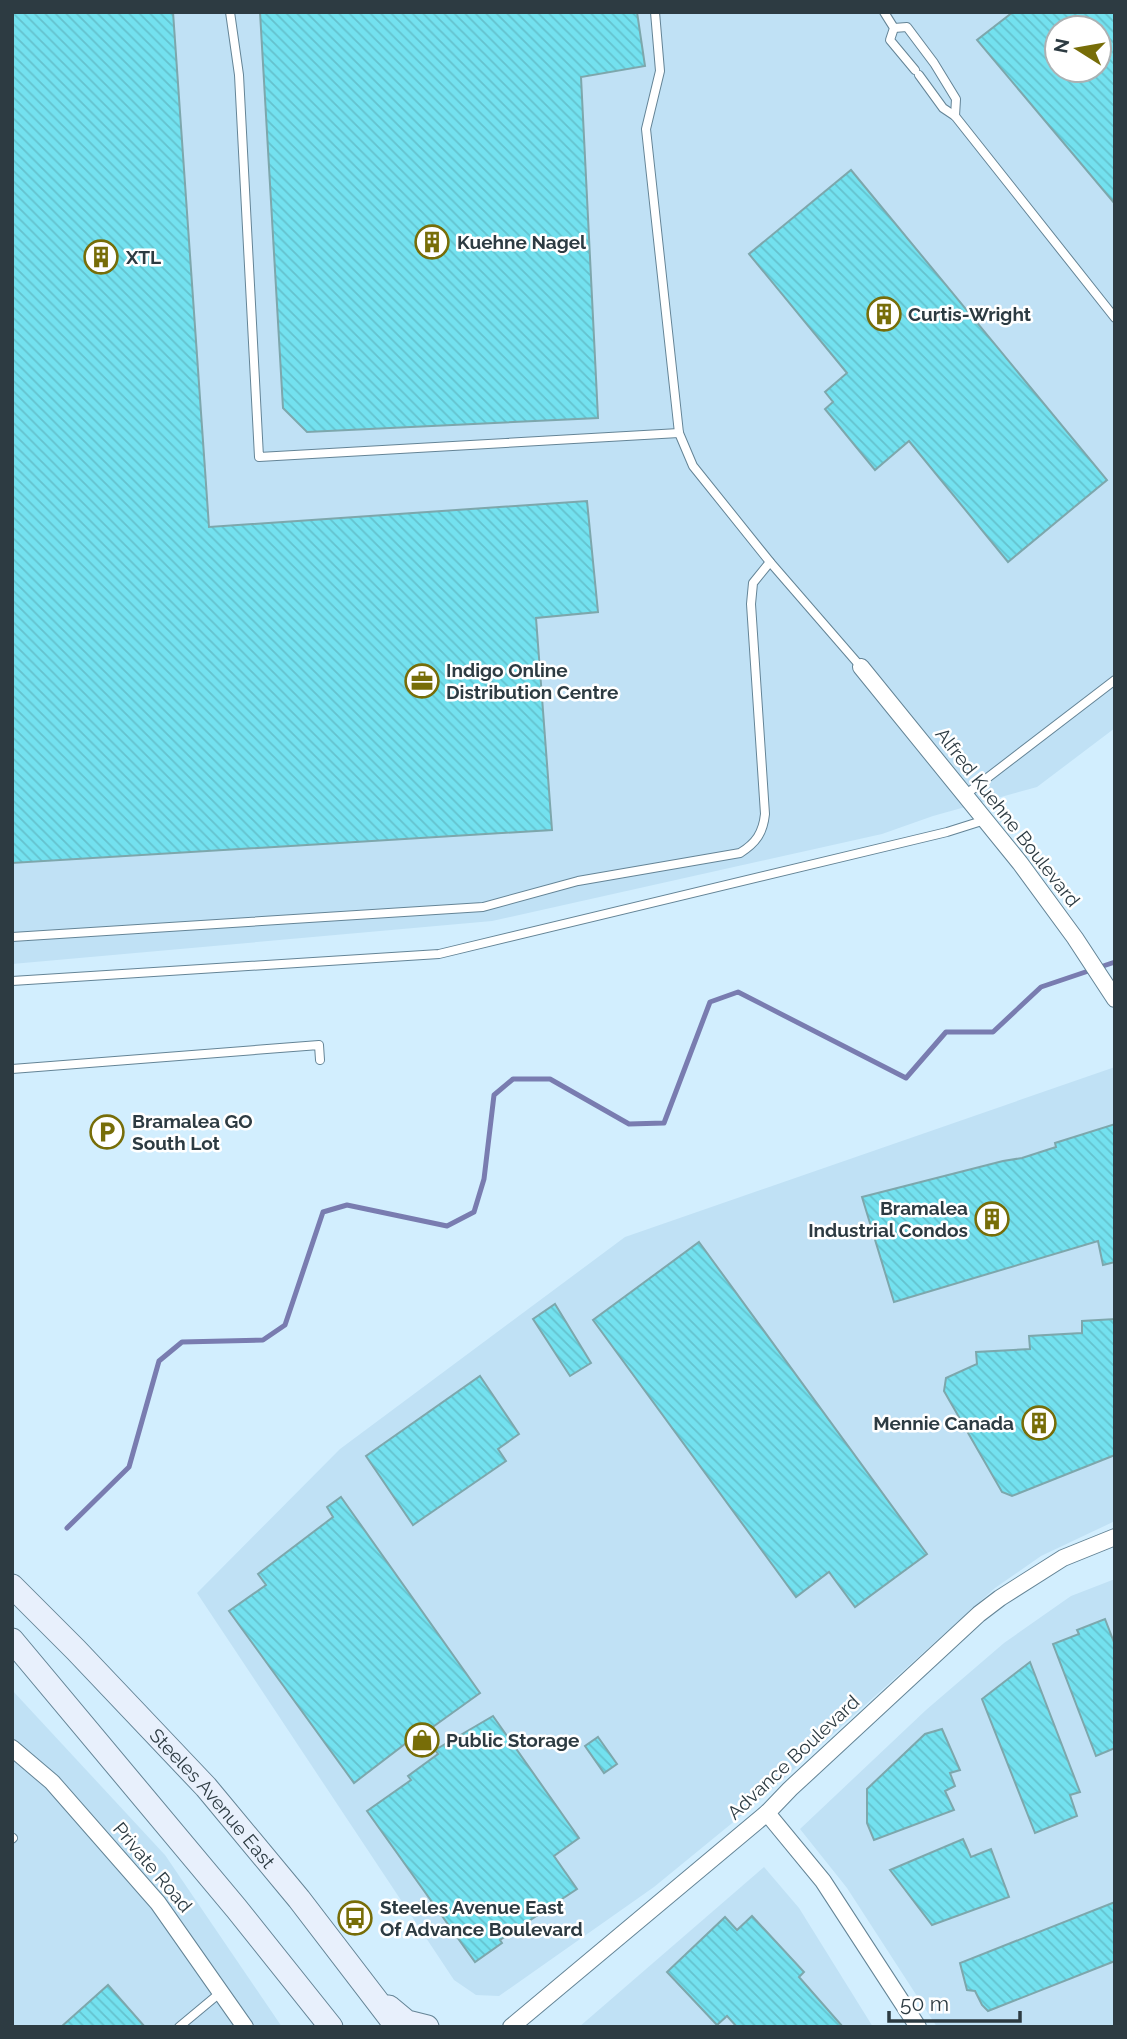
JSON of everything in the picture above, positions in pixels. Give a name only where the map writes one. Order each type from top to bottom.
[{"type":"main road","name":"Steeles Avenue East","points":[[12,1586],[206,1787],[299,1899],[397,2027]]},
{"type":"main road","points":[[12,1640],[236,1908],[331,2027]]},
{"type":"main road","points":[[376,1997],[407,2022],[427,2027]]},
{"type":"street","name":"Alfred Kuehne Boulevard","points":[[860,667],[1020,863],[1075,938],[1115,999]]},
{"type":"street","name":"Advance Boulevard","points":[[511,2027],[767,1814],[979,1614],[1063,1558],[1115,1537]]},
{"type":"street","name":"Private Road","points":[[12,1748],[52,1782],[159,1903],[245,2027]]},
{"type":"street","points":[[767,1814],[823,1881],[918,2027]]},
{"type":"lane","points":[[230,12],[239,75],[259,457],[679,433]]},
{"type":"lane","points":[[655,12],[660,71],[646,129],[679,433],[693,466],[770,562],[860,667]]},
{"type":"lane","points":[[889,14],[894,28],[890,40],[943,108],[955,116],[1115,318]]},
{"type":"lane","points":[[894,28],[907,27],[934,62],[956,99],[955,116]]},
{"type":"lane","points":[[12,937],[483,907],[578,881],[740,853],[759,838],[764,826],[751,604],[753,583],[770,562]]},
{"type":"lane","points":[[965,795],[1115,680]]},
{"type":"lane","points":[[12,981],[439,954],[933,835],[985,820]]},
{"type":"lane","points":[[12,1069],[319,1045],[320,1060]]},
{"type":"lane","points":[[179,2027],[221,1992]]},
{"type":"shaded area","points":[[12,12],[1115,12],[1115,728],[1037,787],[933,816],[882,834],[492,921],[12,964]]},
{"type":"shaded area","points":[[1115,1067],[1115,1521],[1041,1556],[995,1588],[753,1806],[654,1887],[499,1996],[476,1995],[454,1980],[197,1593],[340,1449],[625,1237]]},
{"type":"shaded area","points":[[1115,1579],[1115,2027],[937,2027],[847,1888],[800,1829],[926,1710],[1004,1643],[1071,1596]]},
{"type":"shaded area","points":[[12,1690],[165,1855],[282,2027],[12,2027]]},
{"type":"shaded area","points":[[764,1867],[799,1908],[873,2027],[579,2027]]},
{"type":"building","name":"XTL","points":[[12,12],[173,12],[209,527],[587,501],[598,612],[536,618],[552,830],[12,863]]},
{"type":"building","name":"Kuehne Nagel","points":[[260,12],[637,12],[645,66],[581,77],[598,418],[307,432],[283,408]]},
{"type":"building","points":[[1013,12],[1115,12],[1115,204],[977,40]]},
{"type":"building","name":"Curtis-Wright","points":[[851,170],[1107,480],[1008,562],[909,441],[875,470],[825,409],[833,402],[825,392],[847,373],[749,254]]},
{"type":"building","name":"Bramalea Industrial Condos","points":[[1115,1124],[1115,1262],[1103,1265],[1098,1241],[894,1302],[862,1197],[1022,1158],[1056,1147],[1055,1143]]},
{"type":"building","points":[[699,1242],[927,1554],[855,1607],[829,1572],[796,1597],[593,1320]]},
{"type":"building","points":[[555,1304],[591,1363],[570,1376],[533,1319]]},
{"type":"building","name":"Mennie Canada","points":[[1115,1319],[1115,1455],[1012,1496],[1002,1492],[944,1391],[946,1378],[977,1364],[976,1352],[1030,1349],[1029,1336],[1082,1333],[1082,1321]]},
{"type":"building","points":[[480,1376],[519,1434],[498,1449],[506,1461],[413,1525],[366,1456]]},
{"type":"building","points":[[341,1497],[480,1693],[423,1734],[422,1731],[354,1783],[229,1611],[266,1585],[258,1574],[333,1517],[327,1507]]},
{"type":"building","points":[[1105,1619],[1115,1645],[1115,1748],[1096,1756],[1053,1644],[1079,1634],[1077,1630]]},
{"type":"building","points":[[1030,1662],[1080,1792],[1070,1795],[1077,1816],[1035,1833],[982,1699]]},
{"type":"building","points":[[493,1716],[579,1838],[554,1856],[577,1889],[500,1940],[502,1943],[475,1962],[367,1811],[411,1780],[408,1776],[438,1754],[435,1750]]},
{"type":"building","points":[[942,1729],[960,1770],[950,1773],[955,1786],[945,1791],[954,1810],[874,1840],[867,1823],[867,1789],[925,1734]]},
{"type":"building","points":[[598,1737],[617,1764],[604,1773],[585,1746]]},
{"type":"building","points":[[963,1839],[971,1857],[991,1849],[1009,1897],[932,1925],[890,1870]]},
{"type":"building","points":[[1115,1902],[1115,1961],[988,2011],[975,1991],[967,1990],[960,1963]]},
{"type":"building","points":[[752,1916],[804,1972],[799,1977],[843,2027],[737,2027],[727,2016],[717,2025],[667,1972],[725,1917],[737,1930]]},
{"type":"building","points":[[108,1985],[145,2027],[61,2027]]},
{"type":"waterway","points":[[67,1528],[129,1467],[159,1361],[182,1342],[263,1340],[285,1325],[323,1212],[347,1205],[447,1226],[474,1212],[484,1179],[494,1095],[513,1079],[550,1079],[629,1124],[664,1123],[710,1002],[738,992],[906,1078],[946,1032],[993,1032],[1041,987],[1115,962]]},
{"type":"place","name":"Kuehne Nagel","points":[[432,242]]},
{"type":"place","name":"XTL","points":[[101,257]]},
{"type":"place","name":"Curtis-Wright","points":[[884,314]]},
{"type":"place","name":"Indigo Online Distribution Centre","points":[[422,681]]},
{"type":"place","name":"Bramalea GO South Lot","points":[[107,1132]]},
{"type":"place","name":"Bramalea Industrial Condos","points":[[992,1219]]},
{"type":"place","name":"Mennie Canada","points":[[1039,1423]]},
{"type":"place","name":"Public Storage","points":[[422,1740]]},
{"type":"place","name":"Steeles Avenue East Of Advance Boulevard","points":[[355,1918]]}]
